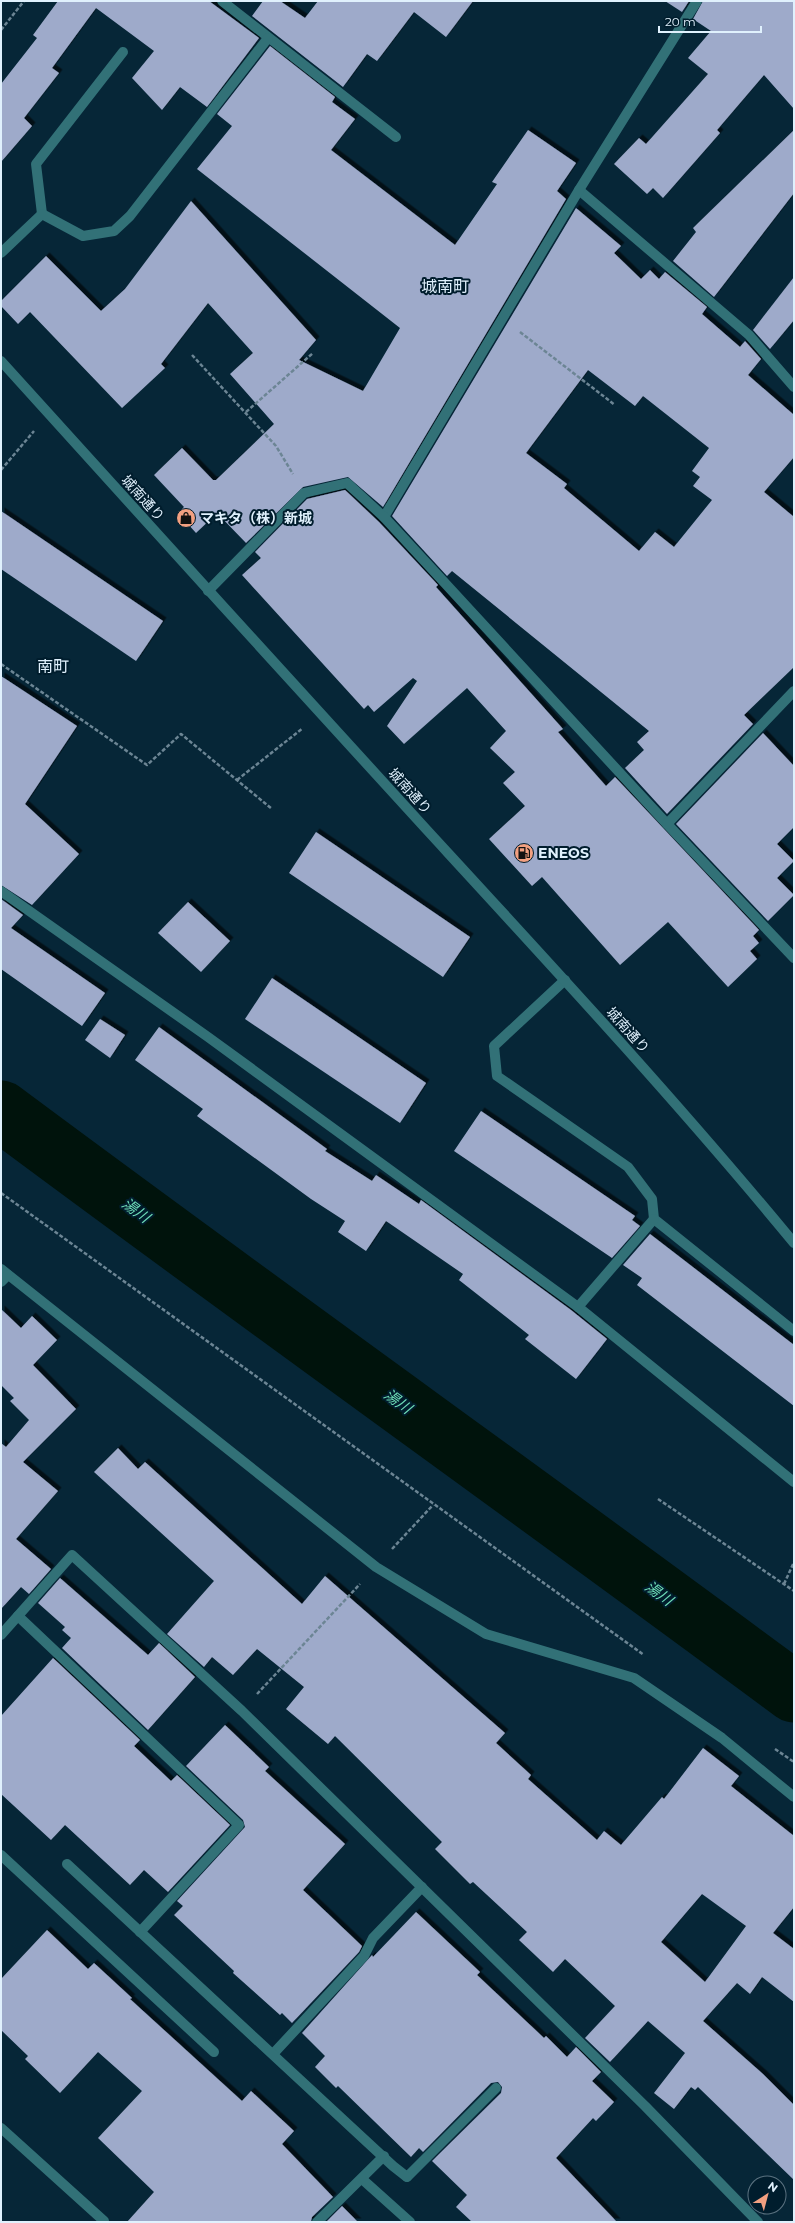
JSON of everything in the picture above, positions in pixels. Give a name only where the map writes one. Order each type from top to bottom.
[{"type":"street","points":[[222,1],[396,136]]},
{"type":"street","points":[[384,517],[580,190],[697,1]]},
{"type":"street","points":[[42,214],[83,236],[114,230],[130,216],[268,38]]},
{"type":"street","points":[[42,214],[36,164],[123,52]]},
{"type":"street","points":[[580,190],[749,335],[794,387]]},
{"type":"street","points":[[1,253],[42,214]]},
{"type":"street","name":"城南通り","points":[[1,361],[208,591],[565,980],[737,1175],[794,1243]]},
{"type":"street","points":[[208,591],[304,493],[347,483],[384,517],[667,824],[794,958]]},
{"type":"street","points":[[667,824],[794,691]]},
{"type":"street","points":[[1,892],[214,1042],[578,1307],[794,1482]]},
{"type":"street","points":[[565,980],[494,1046],[497,1076],[628,1166],[652,1198],[654,1219],[794,1331]]},
{"type":"street","points":[[578,1307],[654,1219]]},
{"type":"street","points":[[3,1275],[376,1567],[486,1634],[634,1678],[722,1738],[794,1797]]},
{"type":"street","points":[[1,1635],[72,1555],[242,1711],[645,2106],[758,2222]]},
{"type":"street","points":[[18,1616],[240,1825],[140,1932]]},
{"type":"street","points":[[1,1855],[214,2052]]},
{"type":"street","points":[[67,1864],[407,2177],[496,2088]]},
{"type":"street","points":[[273,2054],[364,1956],[373,1938],[422,1887]]},
{"type":"street","points":[[1,2128],[104,2221]]},
{"type":"street","points":[[317,2222],[384,2156]]},
{"type":"street","points":[[362,2179],[410,2222]]},
{"type":"path","points":[[1,30],[24,1]]},
{"type":"path","points":[[503,318],[615,405]]},
{"type":"path","points":[[246,412],[313,352]]},
{"type":"path","points":[[192,355],[276,446],[304,493]]},
{"type":"path","points":[[1,470],[48,414]]},
{"type":"path","points":[[1,664],[147,765],[181,734],[272,809]]},
{"type":"path","points":[[237,780],[321,714]]},
{"type":"path","points":[[1,1193],[432,1505],[646,1657]]},
{"type":"path","points":[[658,1499],[794,1591]]},
{"type":"path","points":[[242,1711],[432,1505]]},
{"type":"path","points":[[784,1584],[794,1562]]},
{"type":"path","points":[[768,1744],[794,1762]]},
{"type":"building","points":[[58,1],[209,1],[259,38],[207,107],[180,87],[162,110],[132,78],[154,51],[96,8],[52,68],[59,73],[24,118],[32,126],[1,162],[1,84],[37,38],[33,35]]},
{"type":"building","points":[[263,1],[280,1],[305,18],[318,1],[473,1],[446,37],[414,12],[377,61],[367,54],[343,87],[252,16]]},
{"type":"building","points":[[665,1],[689,1],[682,12]]},
{"type":"building","points":[[703,1],[794,1],[794,109],[764,75],[717,130],[720,133],[663,198],[653,188],[647,194],[614,164],[639,138],[646,144],[708,74],[688,58],[711,31],[693,19]]},
{"type":"building","points":[[270,46],[335,97],[332,102],[355,119],[331,150],[455,245],[497,184],[492,182],[528,130],[576,163],[557,191],[566,199],[383,507],[348,477],[303,487],[246,543],[217,513],[196,533],[178,513],[184,507],[154,475],[182,448],[213,480],[216,480],[274,424],[230,374],[253,353],[208,303],[161,364],[165,368],[122,408],[30,312],[18,324],[1,306],[1,301],[46,256],[101,311],[125,289],[191,201],[316,340],[299,360],[363,391],[400,328],[197,169],[232,126],[217,114]]},
{"type":"building","points":[[794,130],[794,193],[714,297],[673,261],[696,232],[693,228]]},
{"type":"building","points":[[576,208],[621,246],[614,253],[641,279],[650,270],[659,279],[665,272],[707,307],[702,314],[740,347],[745,341],[761,359],[748,375],[794,415],[794,457],[764,492],[794,517],[794,667],[744,715],[753,724],[667,814],[625,768],[644,750],[637,742],[649,731],[452,571],[447,576],[392,516]],"holes":[[[588,370],[635,406],[643,396],[709,448],[692,471],[700,477],[693,486],[712,500],[674,547],[655,532],[639,551],[564,488],[567,484],[526,453]]]},
{"type":"building","points":[[794,277],[794,320],[770,349],[753,330]]},
{"type":"building","points":[[345,490],[379,522],[438,585],[436,587],[563,729],[558,732],[606,786],[615,777],[759,930],[753,936],[759,943],[750,951],[757,959],[728,987],[668,922],[620,965],[542,877],[532,886],[489,839],[525,806],[503,783],[515,772],[490,748],[506,731],[467,688],[404,744],[387,726],[417,681],[413,678],[374,712],[368,705],[364,709],[242,575],[261,558],[255,552],[307,499]]},
{"type":"building","points":[[1,511],[163,621],[136,661],[1,569]]},
{"type":"building","points":[[1,676],[77,726],[25,804],[79,854],[32,905],[1,885]]},
{"type":"building","points":[[763,733],[794,766],[794,827],[777,844],[794,861],[777,878],[794,895],[768,921],[676,824]]},
{"type":"building","points":[[316,832],[470,937],[443,977],[289,873]]},
{"type":"building","points":[[1,899],[23,915],[11,928],[105,993],[82,1026],[1,969]]},
{"type":"building","points":[[188,902],[230,941],[201,972],[158,933]]},
{"type":"building","points":[[272,978],[426,1083],[400,1123],[245,1019]]},
{"type":"building","points":[[100,1019],[125,1035],[110,1058],[85,1040]]},
{"type":"building","points":[[159,1027],[327,1149],[325,1151],[372,1181],[376,1175],[419,1204],[421,1200],[571,1310],[607,1339],[576,1379],[525,1339],[529,1335],[459,1280],[463,1274],[386,1221],[366,1251],[338,1232],[345,1221],[311,1199],[197,1116],[203,1109],[135,1060]]},
{"type":"building","points":[[481,1111],[635,1216],[632,1220],[640,1226],[612,1258],[454,1151]]},
{"type":"building","points":[[650,1234],[794,1345],[794,1406],[637,1285],[642,1278],[623,1265]]},
{"type":"building","points":[[1,1309],[21,1328],[32,1316],[57,1340],[33,1365],[76,1409],[23,1462],[58,1491],[16,1539],[51,1569],[29,1594],[21,1587],[1,1609],[1,1443],[6,1447],[29,1420],[10,1401],[14,1398],[1,1385]]},
{"type":"building","points":[[118,1448],[138,1469],[145,1462],[302,1604],[325,1576],[505,1733],[496,1743],[531,1775],[528,1779],[597,1840],[604,1831],[621,1845],[662,1797],[664,1799],[703,1748],[739,1776],[731,1786],[794,1836],[794,1907],[773,1933],[794,1949],[794,2002],[762,1977],[750,1994],[737,1983],[703,2021],[763,2074],[794,2105],[794,2180],[698,2087],[695,2090],[691,2087],[674,2109],[654,2093],[685,2053],[648,2021],[610,2062],[585,2038],[615,2006],[565,1959],[553,1972],[519,1940],[527,1932],[473,1882],[470,1884],[435,1849],[442,1842],[335,1736],[328,1744],[286,1709],[304,1687],[257,1649],[233,1675],[212,1657],[204,1667],[167,1634],[214,1581],[94,1472]],"holes":[[[702,1894],[746,1926],[705,1982],[661,1942]]]},
{"type":"building","points":[[60,1578],[148,1655],[159,1643],[195,1677],[148,1730],[62,1648],[71,1638],[62,1630],[65,1627],[38,1603]]},
{"type":"building","points":[[53,1658],[140,1740],[134,1746],[171,1781],[177,1775],[230,1825],[168,1892],[144,1870],[130,1885],[65,1825],[51,1840],[1,1794],[1,1716]]},
{"type":"building","points":[[225,1725],[269,1767],[265,1771],[345,1844],[303,1890],[362,1946],[359,1952],[292,2023],[282,2013],[280,2015],[233,1973],[234,1971],[174,1915],[183,1906],[177,1901],[245,1827],[243,1820],[186,1766]]},
{"type":"building","points":[[416,1912],[480,1972],[477,1975],[544,2038],[546,2036],[567,2057],[576,2047],[601,2072],[592,2081],[614,2102],[596,2121],[593,2118],[556,2158],[617,2222],[472,2222],[456,2207],[467,2195],[432,2161],[501,2093],[502,2087],[498,2082],[491,2083],[423,2152],[419,2148],[411,2157],[338,2086],[336,2088],[315,2067],[325,2056],[302,2033],[372,1955],[373,1957]]},
{"type":"building","points":[[47,1930],[88,1969],[94,1963],[132,1998],[130,1999],[242,2101],[251,2091],[294,2131],[282,2144],[333,2197],[312,2217],[311,2222],[127,2222],[154,2192],[98,2138],[142,2091],[98,2052],[60,2093],[25,2059],[28,2056],[1,2030],[1,1979]]},
{"type":"building","points":[[342,2206],[358,2222],[326,2222]]},
{"type":"waterway","name":"湯川","points":[[1,1111],[794,1692]]},
{"type":"place","name":"マキタ（株）新城","points":[[186,518]]},
{"type":"place","name":"ENEOS","points":[[524,853]]},
{"type":"district","name":"城南町","points":[[445,286]]},
{"type":"district","name":"南町","points":[[53,666]]}]
